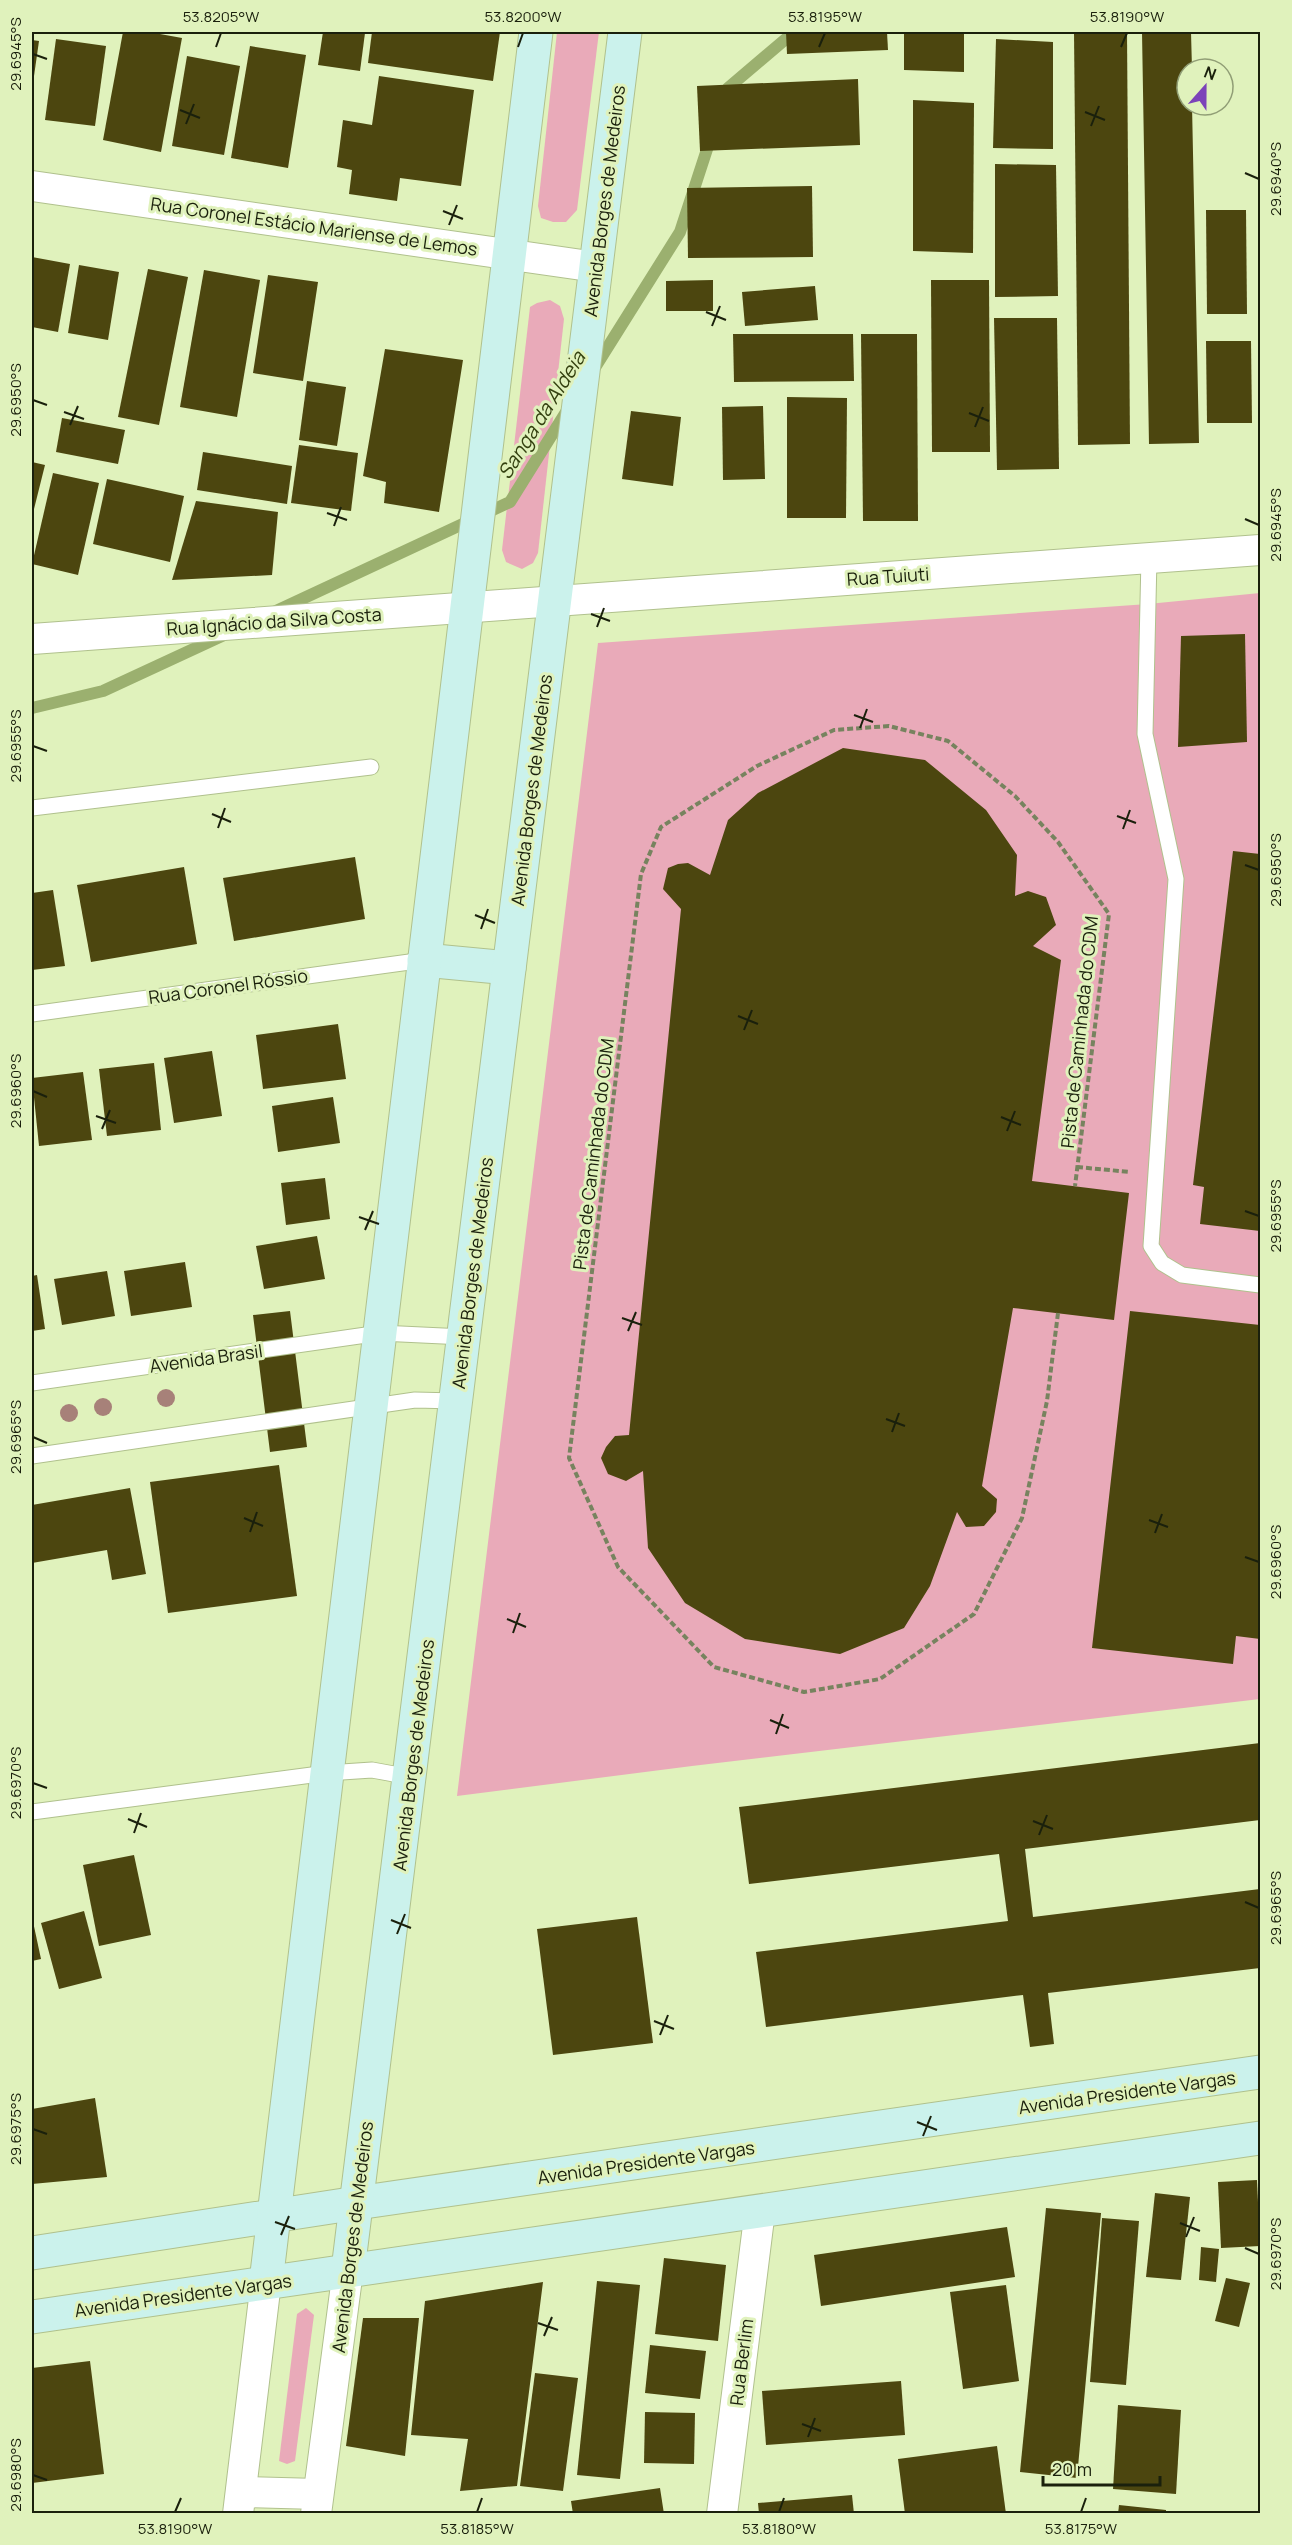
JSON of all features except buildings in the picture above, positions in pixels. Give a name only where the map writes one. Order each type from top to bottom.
[{"type":"main road","points":[[266,2282],[536,32]]},
{"type":"main road","name":"Avenida Borges de Medeiros","points":[[348,2270],[625,32]]},
{"type":"main road","points":[[424,960],[509,968]]},
{"type":"main road","name":"Avenida Presidente Vargas","points":[[32,2253],[357,2203],[1260,2072]]},
{"type":"main road","name":"Avenida Presidente Vargas","points":[[32,2317],[1260,2138]]},
{"type":"street","name":"Rua Coronel Estácio Mariense de Lemos","points":[[32,186],[596,267]]},
{"type":"street","name":"Rua Tuiuti","points":[[516,603],[1260,550]]},
{"type":"street","name":"Rua Ignácio da Silva Costa","points":[[32,639],[516,603]]},
{"type":"street","name":"Rua Berlim","points":[[722,2514],[760,2210]]},
{"type":"street","name":"Avenida Borges de Medeiros","points":[[317,2504],[348,2270]]},
{"type":"street","points":[[266,2282],[239,2503],[317,2504]]},
{"type":"lane","points":[[1149,558],[1145,734],[1176,879],[1151,1246],[1162,1263],[1182,1275],[1260,1285]]},
{"type":"lane","points":[[32,808],[371,767]]},
{"type":"lane","name":"Rua Coronel Róssio","points":[[32,1014],[424,960]]},
{"type":"lane","name":"Avenida Brasil","points":[[32,1383],[380,1333],[464,1337]]},
{"type":"lane","points":[[32,1455],[415,1400],[456,1401]]},
{"type":"lane","points":[[32,1812],[327,1773],[372,1770],[410,1777]]},
{"type":"path","name":"Pista de Caminhada do CDM","points":[[1059,1314],[1047,1401],[1022,1518],[974,1614],[880,1679],[804,1692],[714,1667],[618,1567],[569,1458],[641,874],[661,827],[757,766],[834,730],[889,726],[948,741],[1015,796],[1058,842],[1109,914],[1075,1186]]},
{"type":"path","points":[[1077,1167],[1156,1175]]},
{"type":"shaded area","points":[[557,32],[599,32],[577,210],[566,222],[553,222],[541,218],[538,206]]},
{"type":"shaded area","points":[[550,300],[560,306],[564,319],[538,553],[533,563],[522,569],[506,562],[502,550],[530,307]]},
{"type":"shaded area","points":[[1260,593],[1260,1699],[457,1796],[598,643],[1148,604]]},
{"type":"shaded area","points":[[306,2308],[314,2315],[295,2461],[287,2464],[279,2461],[297,2314]]},
{"type":"waterway","name":"Sanga da Aldeia","points":[[724,98],[728,88],[794,32]]},
{"type":"waterway","name":"Sanga da Aldeia","points":[[594,369],[680,232],[711,137]]},
{"type":"waterway","name":"Sanga da Aldeia","points":[[274,612],[510,502],[568,409]]},
{"type":"waterway","name":"Sanga da Aldeia","points":[[32,708],[103,691],[226,634]]}]
